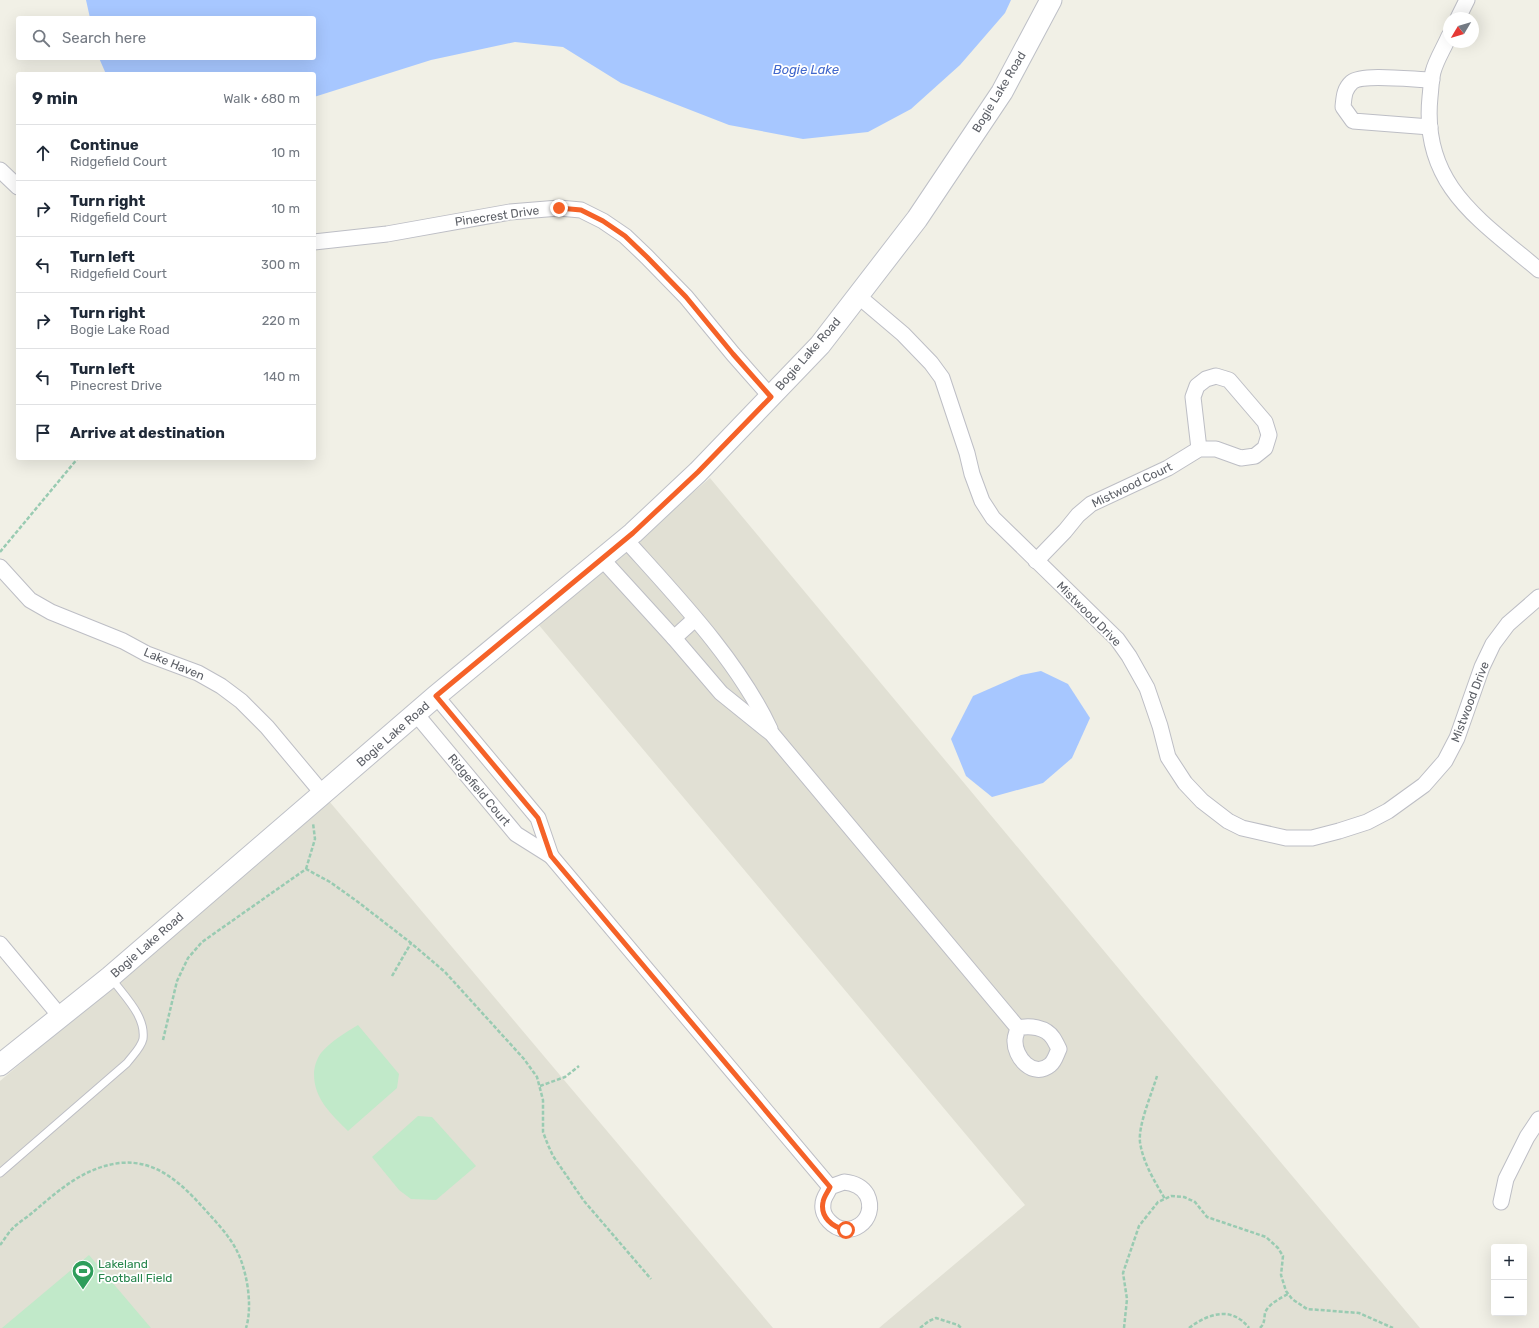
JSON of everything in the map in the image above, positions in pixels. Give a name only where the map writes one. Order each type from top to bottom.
[{"type":"main road","name":"Bogie Lake Road","points":[[0,1065],[110,977],[436,696],[626,539],[698,472],[820,345],[917,219],[1002,92],[1052,0]]},
{"type":"street","points":[[1461,12],[1467,0]]},
{"type":"street","points":[[1444,48],[1433,72],[1428,113],[1431,140],[1438,163],[1452,190],[1468,210],[1539,270]]},
{"type":"street","points":[[1430,127],[1353,121],[1343,107],[1345,91],[1353,81],[1366,77],[1432,80]]},
{"type":"street","points":[[0,170],[16,185]]},
{"type":"street","name":"Pinecrest Drive","points":[[316,242],[387,234],[510,212],[559,208],[581,210],[603,221],[625,236],[647,257],[686,297],[771,397]]},
{"type":"street","name":"Mistwood Drive","points":[[857,295],[903,334],[931,363],[942,378],[967,453],[972,474],[982,501],[993,518],[1106,627],[1129,656],[1147,688],[1160,726],[1168,757],[1185,783],[1202,801],[1242,828],[1258,833],[1286,838],[1312,838],[1367,822],[1388,811],[1424,785],[1445,761],[1457,738],[1482,667],[1493,644],[1508,624],[1539,597]]},
{"type":"street","points":[[1216,376],[1229,380],[1265,422],[1269,435],[1265,448],[1254,456],[1241,458],[1216,449],[1199,449],[1193,397],[1197,386],[1206,379],[1216,376]]},
{"type":"street","name":"Mistwood Court","points":[[1036,561],[1078,515],[1091,504],[1168,468],[1199,449]]},
{"type":"street","points":[[626,539],[722,651],[760,708],[772,734]]},
{"type":"street","points":[[602,559],[674,638],[721,693],[772,734],[1018,1028]]},
{"type":"street","name":"Lake Haven","points":[[0,568],[30,600],[51,612],[123,641],[147,654],[198,673],[221,686],[240,701],[267,727],[317,799]]},
{"type":"street","points":[[674,638],[695,619]]},
{"type":"street","name":"Ridgefield Court","points":[[436,696],[538,818],[551,856]]},
{"type":"street","name":"Ridgefield Court","points":[[416,714],[516,834],[551,856],[830,1187]]},
{"type":"street","points":[[0,944],[60,1016]]},
{"type":"street","points":[[1501,1202],[1506,1179],[1527,1137],[1539,1119]]},
{"type":"lane","points":[[0,1173],[127,1063],[137,1051],[143,1040],[142,1027],[136,1012],[110,977]]},
{"type":"path","points":[[0,552],[76,460]]},
{"type":"path","points":[[163,1040],[177,981],[188,958],[202,942],[306,870],[315,839],[317,799]]},
{"type":"path","points":[[306,870],[330,882],[411,943],[445,972],[524,1059],[537,1077],[540,1086],[543,1100],[544,1132],[553,1156],[584,1201],[652,1279]]},
{"type":"path","points":[[392,976],[411,943]]},
{"type":"path","points":[[540,1086],[565,1077],[579,1066]]},
{"type":"path","points":[[1157,1076],[1141,1127],[1140,1142],[1151,1175],[1166,1199]]},
{"type":"path","points":[[0,1245],[13,1227],[54,1194],[83,1174],[105,1166],[120,1163],[136,1163],[149,1166],[178,1181],[205,1209],[231,1242],[241,1261],[245,1275],[249,1310],[246,1328]]},
{"type":"path","points":[[1124,1328],[1127,1299],[1122,1273],[1139,1226],[1158,1202],[1171,1196],[1184,1197],[1195,1202],[1207,1217],[1266,1237],[1278,1248],[1283,1256],[1281,1275],[1286,1291],[1292,1299],[1307,1309],[1359,1313],[1393,1328]]},
{"type":"path","points":[[1260,1328],[1265,1321],[1266,1312],[1275,1301],[1288,1294]]},
{"type":"path","points":[[1189,1328],[1200,1319],[1218,1314],[1231,1314],[1244,1321],[1250,1328]]},
{"type":"path","points":[[920,1328],[936,1318],[958,1325],[961,1328]]},
{"type":"shaded area","points":[[710,478],[1420,1328],[879,1328],[1025,1205],[538,624]]},
{"type":"shaded area","points":[[329,801],[773,1328],[0,1328],[0,1081]]},
{"type":"green space","points":[[358,1025],[399,1074],[397,1088],[348,1131],[320,1099],[315,1083],[314,1071],[318,1057],[321,1053],[338,1038]]},
{"type":"green space","points":[[418,1116],[432,1117],[476,1166],[436,1200],[411,1199],[399,1190],[372,1157]]},
{"type":"green space","name":"Lakeland Football Field","points":[[89,1255],[151,1328],[2,1328]]},
{"type":"water","name":"Bogie Lake","points":[[86,0],[1011,0],[1005,13],[960,65],[911,109],[868,132],[803,139],[729,125],[621,83],[563,47],[515,42],[431,60],[316,96],[316,72],[105,72],[100,60],[316,60],[316,16],[90,16]]},
{"type":"water","points":[[1041,671],[1068,684],[1090,718],[1072,758],[1043,783],[992,797],[966,776],[951,739],[973,696],[1021,675]]},
{"type":"place","name":"Lakeland Football Field","points":[[83,1290]]},
{"type":"route","points":[[559,208],[581,210],[603,221],[625,236],[686,297],[771,397],[698,472],[633,533],[436,696],[538,818],[551,856],[830,1187],[823,1203],[823,1212],[826,1219],[832,1225],[846,1230]]}]
